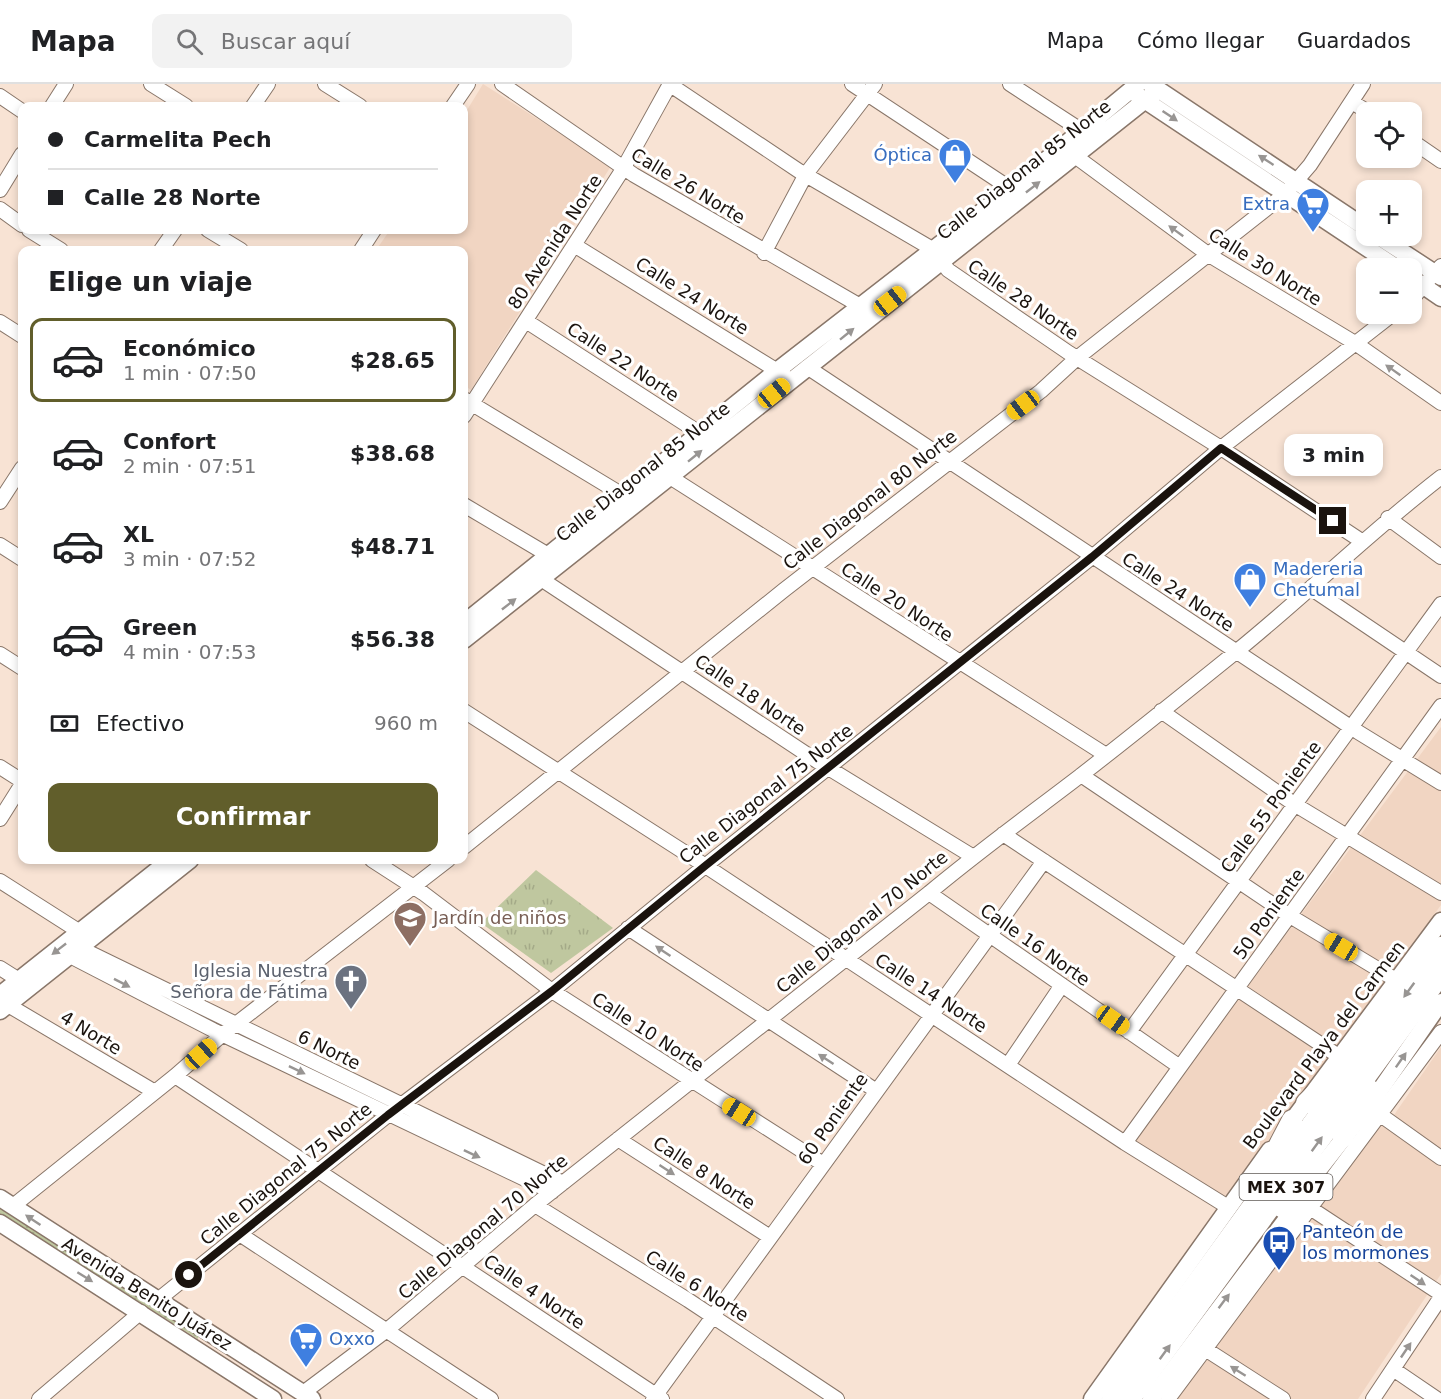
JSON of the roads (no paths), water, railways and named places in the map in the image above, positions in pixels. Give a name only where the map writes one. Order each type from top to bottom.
[{"type":"highway","name":"MEX 307","points":[[1112,1399],[1236,1241],[1388,1034],[1441,947]]},
{"type":"highway","name":"MEX 307","points":[[1388,1034],[1441,974]]},
{"type":"highway","points":[[1306,1103],[1388,1034]]},
{"type":"highway","points":[[1343,1137],[1388,1034]]},
{"type":"highway","points":[[1236,1241],[1293,1120]]},
{"type":"highway","points":[[1236,1241],[1313,1177]]},
{"type":"highway","name":"MEX 307","points":[[1130,1399],[1236,1241]]},
{"type":"main road","name":"Calle Diagonal 85 Norte","points":[[469,621],[630,499],[701,434],[784,375],[807,367],[1011,189],[1082,131],[1130,86]]},
{"type":"main road","points":[[1130,86],[1151,91],[1298,181],[1356,221]]},
{"type":"main road","name":"Calle Diagonal 85 Norte","points":[[630,499],[670,477],[862,307],[1097,140],[1151,91]]},
{"type":"main road","points":[[1151,91],[1285,194],[1382,258]]},
{"type":"main road","points":[[1391,246],[1431,276],[1441,298]]},
{"type":"main road","name":"Calle Diagonal 85 Norte","points":[[469,621],[541,579],[555,558]]},
{"type":"main road","points":[[3,1004],[77,946],[164,865]]},
{"type":"main road","name":"Boulevard Playa del Carmen","points":[[1092,1399],[1228,1207],[1441,921]]},
{"type":"main road","points":[[3,1004],[19,980],[77,946]]},
{"type":"main road","points":[[1158,1398],[1305,1204],[1313,1177],[1343,1137],[1375,1111],[1441,1002]]},
{"type":"main road","name":"Avenida Benito Juárez","points":[[7,1202],[308,1396]]},
{"type":"main road","name":"Avenida Benito Juárez","points":[[0,1223],[273,1399]]},
{"type":"main road","points":[[193,1346],[205,1343],[206,1330]]},
{"type":"main road","points":[[236,1374],[237,1362],[248,1358]]},
{"type":"street","points":[[55,102],[66,84]]},
{"type":"street","points":[[151,84],[180,102]]},
{"type":"street","points":[[256,102],[268,84]]},
{"type":"street","points":[[325,84],[354,102]]},
{"type":"street","points":[[456,102],[468,84]]},
{"type":"street","name":"Calle 26 Norte","points":[[502,84],[623,169],[764,253],[862,307]]},
{"type":"street","name":"80 Avenida Norte","points":[[468,401],[526,321],[623,169],[669,84]]},
{"type":"street","name":"Calle 28 Norte","points":[[669,84],[936,256],[948,270],[1077,358],[1221,448],[1363,542]]},
{"type":"street","points":[[852,84],[872,89],[1011,189]]},
{"type":"street","points":[[1010,84],[1097,140]]},
{"type":"street","name":"Calle Diagonal 80 Norte","points":[[468,844],[812,568],[1041,391],[1077,358],[1285,194],[1298,181],[1364,84]]},
{"type":"street","points":[[764,253],[806,174],[872,89]]},
{"type":"street","points":[[0,96],[18,108]]},
{"type":"street","points":[[1352,102],[1356,104]]},
{"type":"street","points":[[1422,148],[1441,161]]},
{"type":"street","name":"Calle 30 Norte","points":[[1075,156],[1209,255],[1354,343],[1441,403]]},
{"type":"street","points":[[0,190],[18,161]]},
{"type":"street","points":[[0,209],[18,222]]},
{"type":"street","points":[[35,234],[55,246]]},
{"type":"street","points":[[214,234],[234,246]]},
{"type":"street","name":"Calle 24 Norte","points":[[574,244],[784,375]]},
{"type":"street","name":"Calle 22 Norte","points":[[526,321],[701,434]]},
{"type":"street","points":[[0,322],[18,333]]},
{"type":"street","name":"Calle Diagonal 75 Norte","points":[[159,1299],[388,1115],[552,991],[1092,557],[1221,448],[1380,324]]},
{"type":"street","name":"Calle 24 Norte","points":[[807,367],[1351,727],[1441,783]]},
{"type":"street","points":[[468,401],[630,499]]},
{"type":"street","points":[[0,502],[18,474]]},
{"type":"street","name":"Calle 20 Norte","points":[[670,477],[1106,755]]},
{"type":"street","name":"Calle Diagonal 70 Norte","points":[[308,1396],[535,1205],[930,893],[972,856],[1082,775],[1237,651],[1312,589],[1388,518],[1441,477]]},
{"type":"street","points":[[468,508],[555,558]]},
{"type":"street","points":[[1388,518],[1441,557]]},
{"type":"street","points":[[0,545],[18,556]]},
{"type":"street","name":"Calle 18 Norte","points":[[541,579],[829,768],[972,856]]},
{"type":"street","points":[[1312,589],[1441,676]]},
{"type":"street","name":"Calle 55 Poniente","points":[[1130,1032],[1441,604]]},
{"type":"street","points":[[0,654],[18,665]]},
{"type":"street","name":"50 Poniente","points":[[1125,1143],[1441,706]]},
{"type":"street","points":[[1161,711],[1294,804],[1441,894]]},
{"type":"street","name":"Calle 14 Norte","points":[[468,714],[846,958],[1125,1143],[1228,1207]]},
{"type":"street","points":[[0,767],[18,780]]},
{"type":"street","points":[[1082,775],[1290,916],[1396,980]]},
{"type":"street","points":[[0,819],[18,790]]},
{"type":"street","points":[[1003,834],[1340,1057]]},
{"type":"street","name":"60 Poniente","points":[[657,1398],[712,1316],[1044,861]]},
{"type":"street","name":"Calle 10 Norte","points":[[378,864],[415,887],[552,991],[823,1164]]},
{"type":"street","points":[[7,1202],[155,1092],[223,1034],[443,864]]},
{"type":"street","points":[[0,880],[77,946],[223,1034],[388,1115],[558,1187]]},
{"type":"street","name":"Calle 16 Norte","points":[[930,893],[1180,1067]]},
{"type":"street","points":[[628,928],[875,1090]]},
{"type":"street","name":"6 Norte","points":[[77,946],[402,1105],[558,1187]]},
{"type":"street","points":[[0,968],[19,980]]},
{"type":"street","points":[[1008,1065],[1062,985]]},
{"type":"street","name":"4 Norte","points":[[3,1004],[155,1092]]},
{"type":"street","points":[[1373,1399],[1441,1296],[1305,1204],[1375,1111],[1441,1032]]},
{"type":"street","name":"Calle 4 Norte","points":[[175,1076],[657,1398]]},
{"type":"street","points":[[1375,1111],[1441,1158]]},
{"type":"street","name":"Calle 8 Norte","points":[[618,1139],[770,1237]]},
{"type":"street","name":"Calle 6 Norte","points":[[535,1205],[712,1316],[837,1399]]},
{"type":"street","points":[[241,1234],[491,1399]]},
{"type":"street","points":[[39,1399],[141,1312]]},
{"type":"street","points":[[1199,1345],[1283,1399]]},
{"type":"street","points":[[1393,1369],[1437,1399]]},
{"type":"place","name":"Óptica","points":[[955,184]]},
{"type":"place","name":"Extra","points":[[1313,233]]},
{"type":"place","name":"Madereria Chetumal","points":[[1250,608]]},
{"type":"place","name":"Jardín de niños","points":[[410,947]]},
{"type":"place","name":"Iglesia Nuestra Señora de Fátima","points":[[351,1010]]},
{"type":"place","name":"Panteón de los mormones","points":[[1279,1271]]},
{"type":"place","name":"Oxxo","points":[[306,1368]]}]
